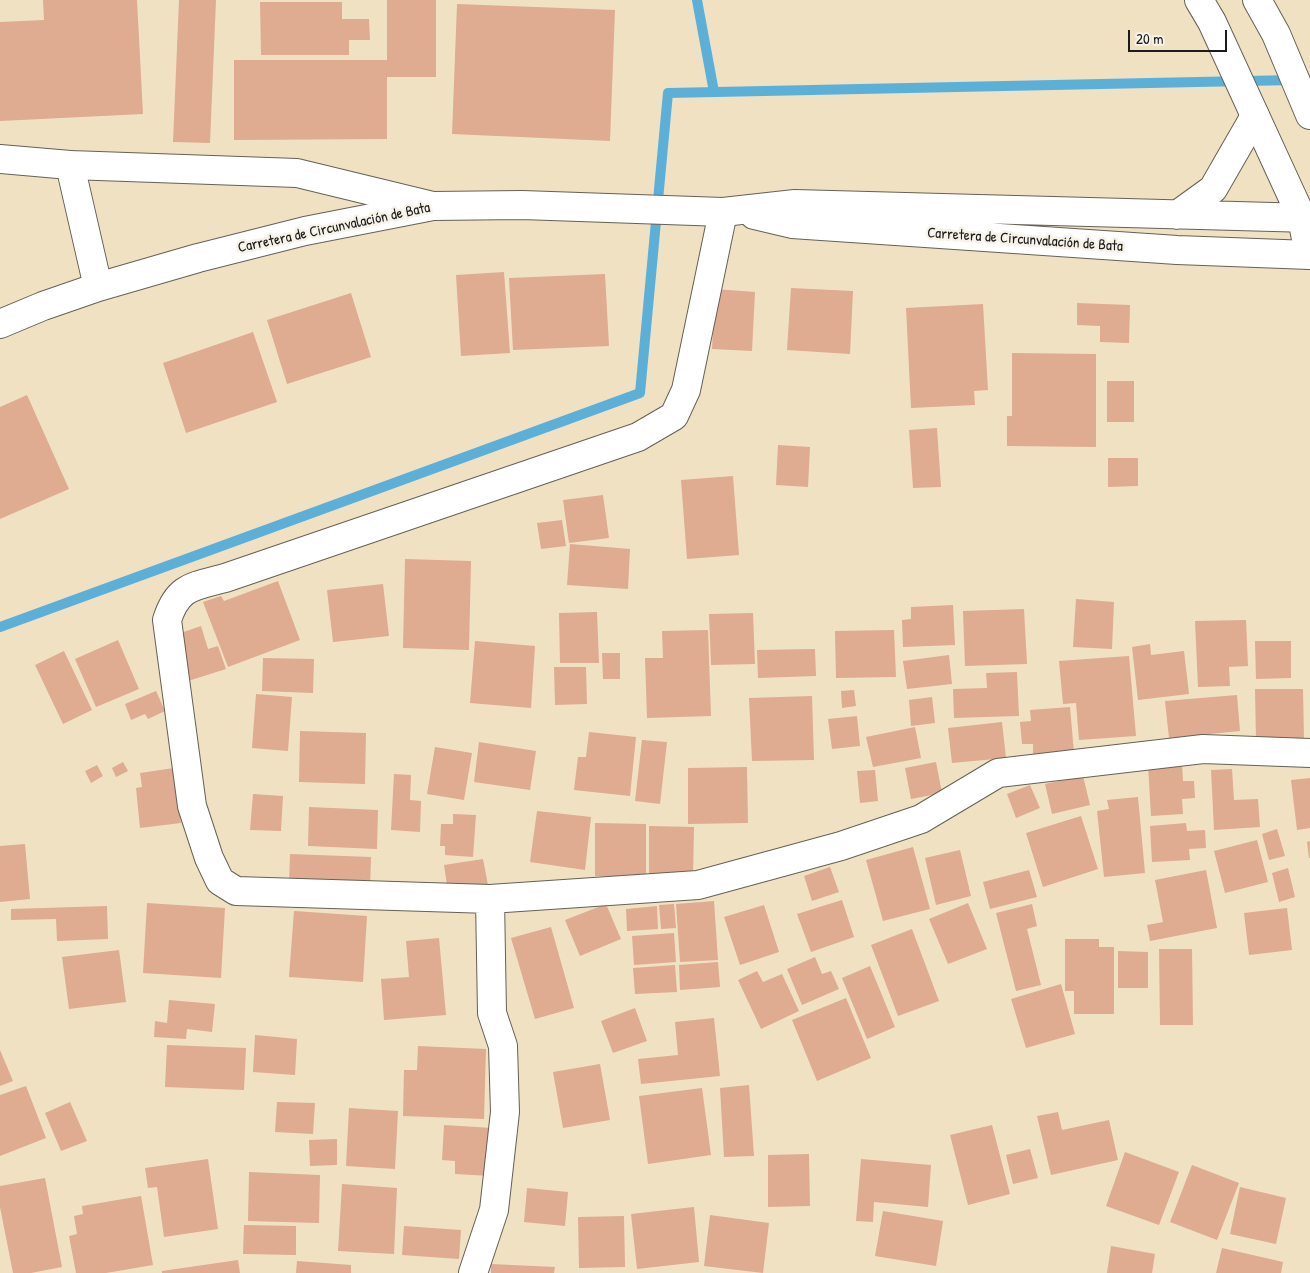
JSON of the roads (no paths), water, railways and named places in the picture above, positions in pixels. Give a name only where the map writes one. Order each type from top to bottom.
[{"type":"street","points":[[1257,0],[1276,34],[1310,115]]},
{"type":"street","points":[[1206,11],[1253,112],[1306,218],[1309,255]]},
{"type":"street","points":[[1178,215],[1213,188],[1253,112]]},
{"type":"street","points":[[0,159],[70,165],[297,173],[433,206]]},
{"type":"street","points":[[70,165],[98,287]]},
{"type":"street","name":"Carretera de Circunvalación de Bata","points":[[0,324],[43,306],[98,287],[305,231],[433,206],[522,205],[721,211],[795,204],[1306,218]]},
{"type":"street","points":[[721,211],[686,390],[674,416],[638,437],[234,575],[188,588],[173,602],[167,620],[192,806],[209,858],[220,881],[236,891],[490,899],[698,885],[841,846],[920,818],[998,773],[1203,749],[1310,753]]},
{"type":"street","name":"Carretera de Circunvalación de Bata","points":[[721,211],[792,224],[1178,250],[1309,255]]},
{"type":"street","points":[[473,1273],[494,1210],[505,1112],[503,1046],[492,1013],[490,899]]},
{"type":"waterway","points":[[697,0],[714,92]]},
{"type":"waterway","points":[[0,627],[640,393],[668,93],[1294,80]]}]
